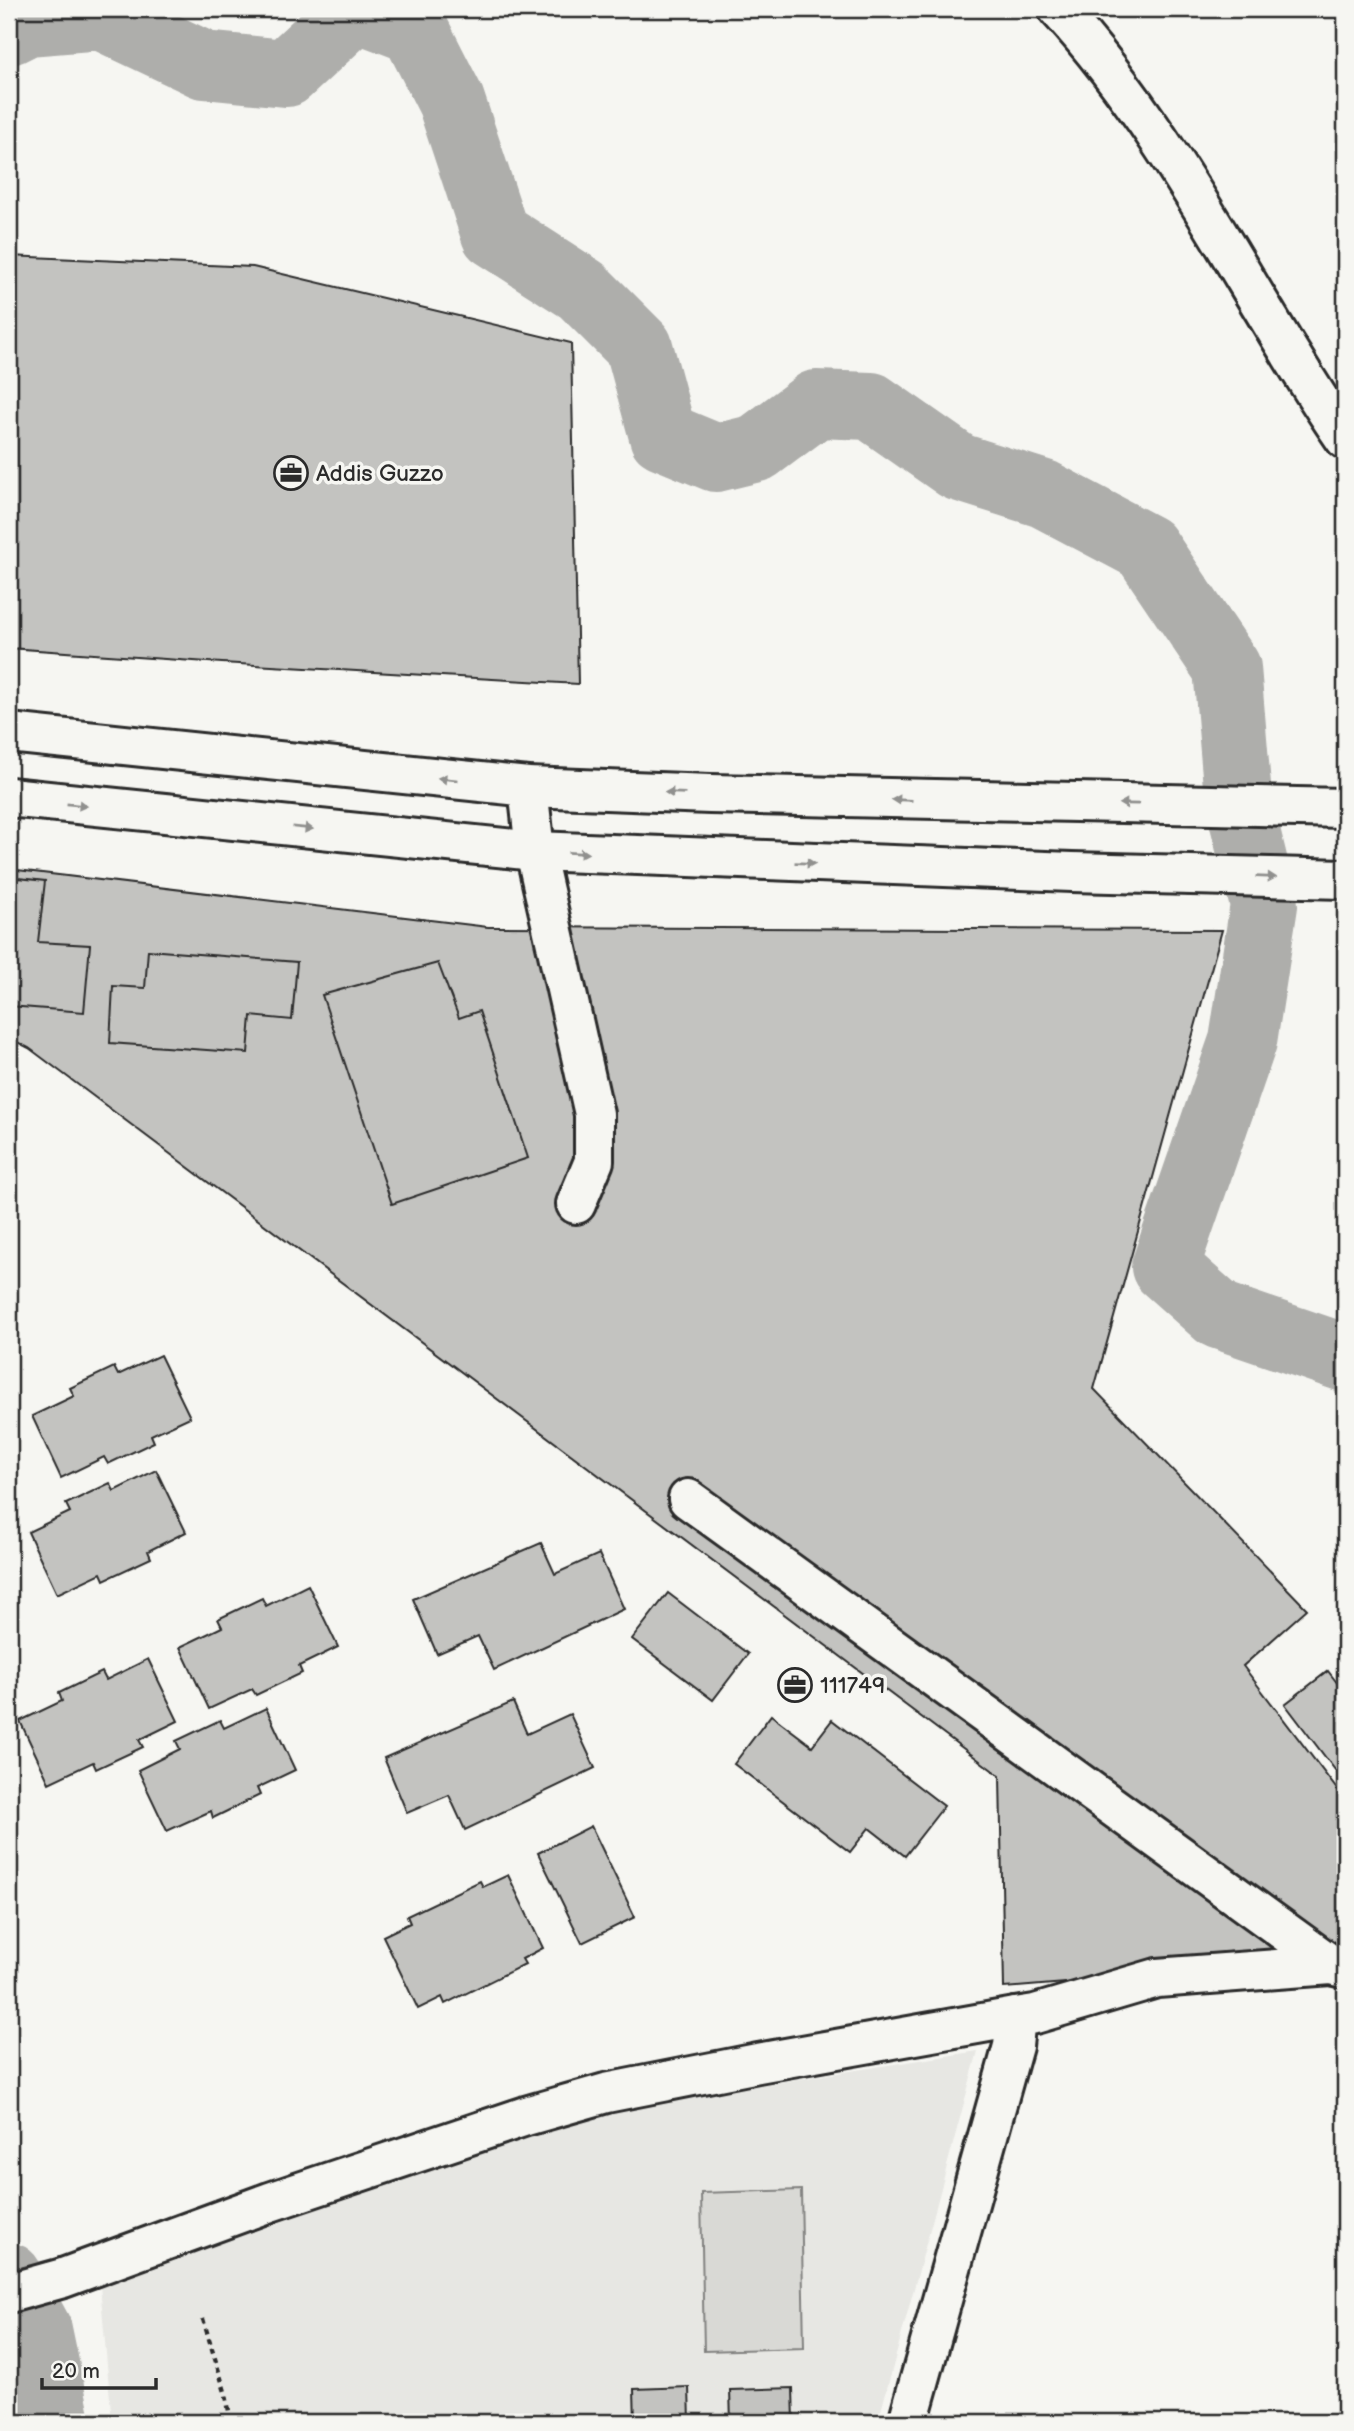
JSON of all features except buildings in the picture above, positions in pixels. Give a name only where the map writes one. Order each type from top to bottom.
[{"type":"street","points":[[1058,9],[1094,48],[1190,185],[1311,389],[1345,439]]},
{"type":"street","points":[[9,733],[528,787],[710,794],[1345,808]]},
{"type":"street","points":[[528,787],[535,851],[594,1114],[594,1161],[576,1204]]},
{"type":"street","points":[[9,797],[535,851],[722,860],[1328,879]]},
{"type":"street","points":[[688,1499],[1338,1967]]},
{"type":"street","points":[[9,2293],[63,2278],[270,2202],[526,2116],[606,2093],[1035,2014],[1157,1978],[1338,1967]]},
{"type":"street","points":[[908,2422],[1013,2046],[1016,2017]]},
{"type":"path","points":[[203,2319],[226,2395],[231,2422]]},
{"type":"shaded area","points":[[978,2051],[878,2422],[112,2422],[100,2285],[601,2110]]},
{"type":"shaded area","points":[[801,2190],[804,2348],[704,2351],[701,2193]]},
{"type":"waterway","points":[[9,31],[27,22],[101,16],[204,65],[286,73],[355,9]]},
{"type":"waterway","points":[[360,9],[415,30],[451,101],[495,234],[582,290],[639,347],[663,436],[716,458],[757,448],[816,404],[871,406],[958,467],[1044,494],[1146,548],[1227,668],[1238,798],[1264,905],[1243,1041],[1165,1267],[1219,1315],[1345,1358]]},
{"type":"waterway","points":[[9,2277],[38,2330],[57,2422]]},
{"type":"place","name":"Addis Guzzo","points":[[291,473]]},
{"type":"place","name":"111749","points":[[795,1685]]}]
